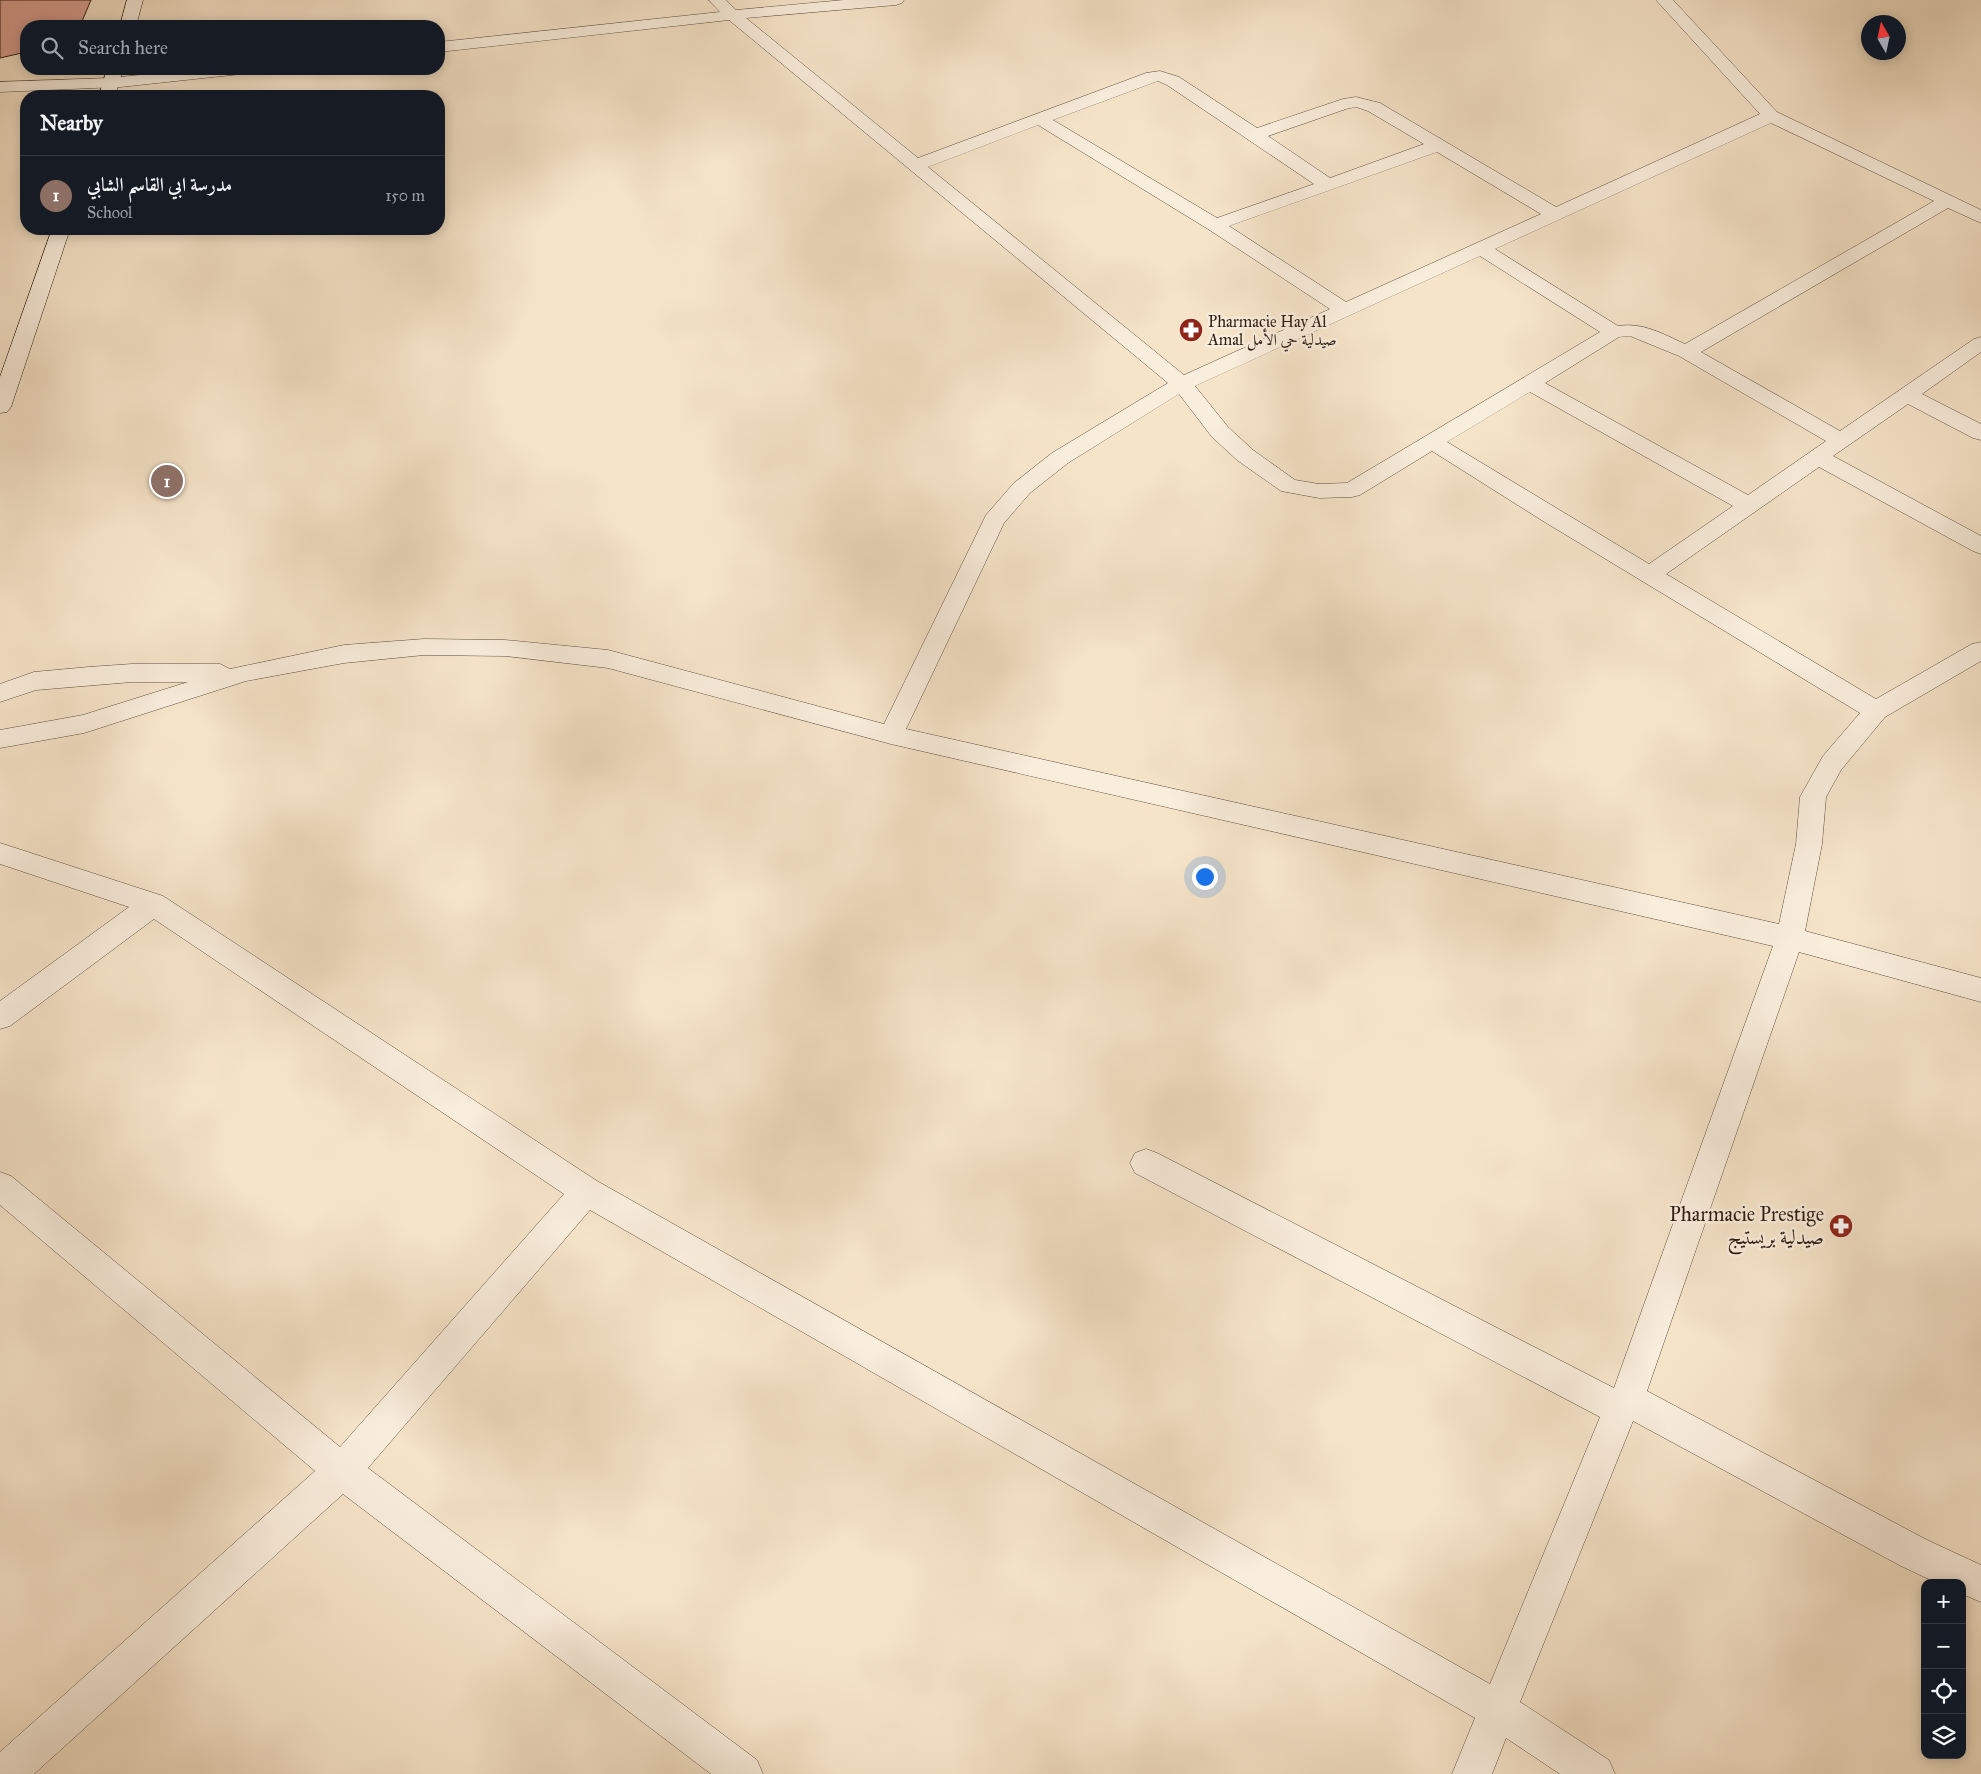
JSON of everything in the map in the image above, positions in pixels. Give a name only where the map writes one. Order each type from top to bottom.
[{"type":"street","points":[[130,20],[135,0]]},
{"type":"street","points":[[717,0],[732,15],[1182,384],[1220,432],[1245,455],[1289,486],[1318,491],[1352,490],[1614,332],[1630,330],[1641,332],[1686,352],[1842,441]]},
{"type":"street","points":[[445,46],[732,15],[896,0]]},
{"type":"street","points":[[1664,0],[1771,116],[1981,217]]},
{"type":"street","points":[[0,88],[111,83],[185,75]]},
{"type":"street","points":[[916,165],[1160,76],[1173,81],[1328,185]]},
{"type":"street","points":[[1254,135],[1343,104],[1356,102],[1374,107],[1556,214]]},
{"type":"street","points":[[891,734],[994,520],[1022,488],[1060,458],[1182,384],[1771,116]]},
{"type":"street","points":[[1040,119],[1215,225],[1344,310]]},
{"type":"street","points":[[1215,225],[1439,145]]},
{"type":"street","points":[[1686,352],[1947,201]]},
{"type":"street","points":[[0,407],[59,235]]},
{"type":"street","points":[[1481,248],[1614,332]]},
{"type":"street","points":[[1649,575],[1981,343]]},
{"type":"street","points":[[1530,383],[1749,505]]},
{"type":"street","points":[[1907,395],[1981,433]]},
{"type":"street","points":[[1432,442],[1876,711]]},
{"type":"street","points":[[1818,457],[1981,546]]},
{"type":"street","points":[[0,739],[41,734],[84,724],[244,673],[353,654],[424,647],[505,648],[608,660],[891,734],[1790,938],[1981,990]]},
{"type":"street","points":[[1472,1774],[1623,1404],[1790,938],[1809,844],[1813,797],[1832,763],[1876,711],[1981,650]]},
{"type":"street","points":[[0,693],[34,681],[89,676],[132,673],[244,673]]},
{"type":"street","points":[[0,853],[153,904],[586,1191],[1497,1709],[1595,1774]]},
{"type":"street","points":[[0,1017],[153,904]]},
{"type":"street","points":[[1146,1163],[1914,1552],[1981,1584]]},
{"type":"street","points":[[0,1186],[342,1471],[743,1774]]},
{"type":"street","points":[[5,1774],[342,1471],[586,1191]]},
{"type":"building","points":[[0,0],[91,0],[83,20],[20,20],[20,53],[0,58]]},
{"type":"place","name":"Pharmacie Hay Al Amal صيدلية حي الأمل","points":[[1191,330]]},
{"type":"place","name":"مدرسة ابي القاسم الشابي","points":[[167,481]]},
{"type":"place","name":"Pharmacie Prestige صيدلية بريستيج","points":[[1841,1226]]}]
